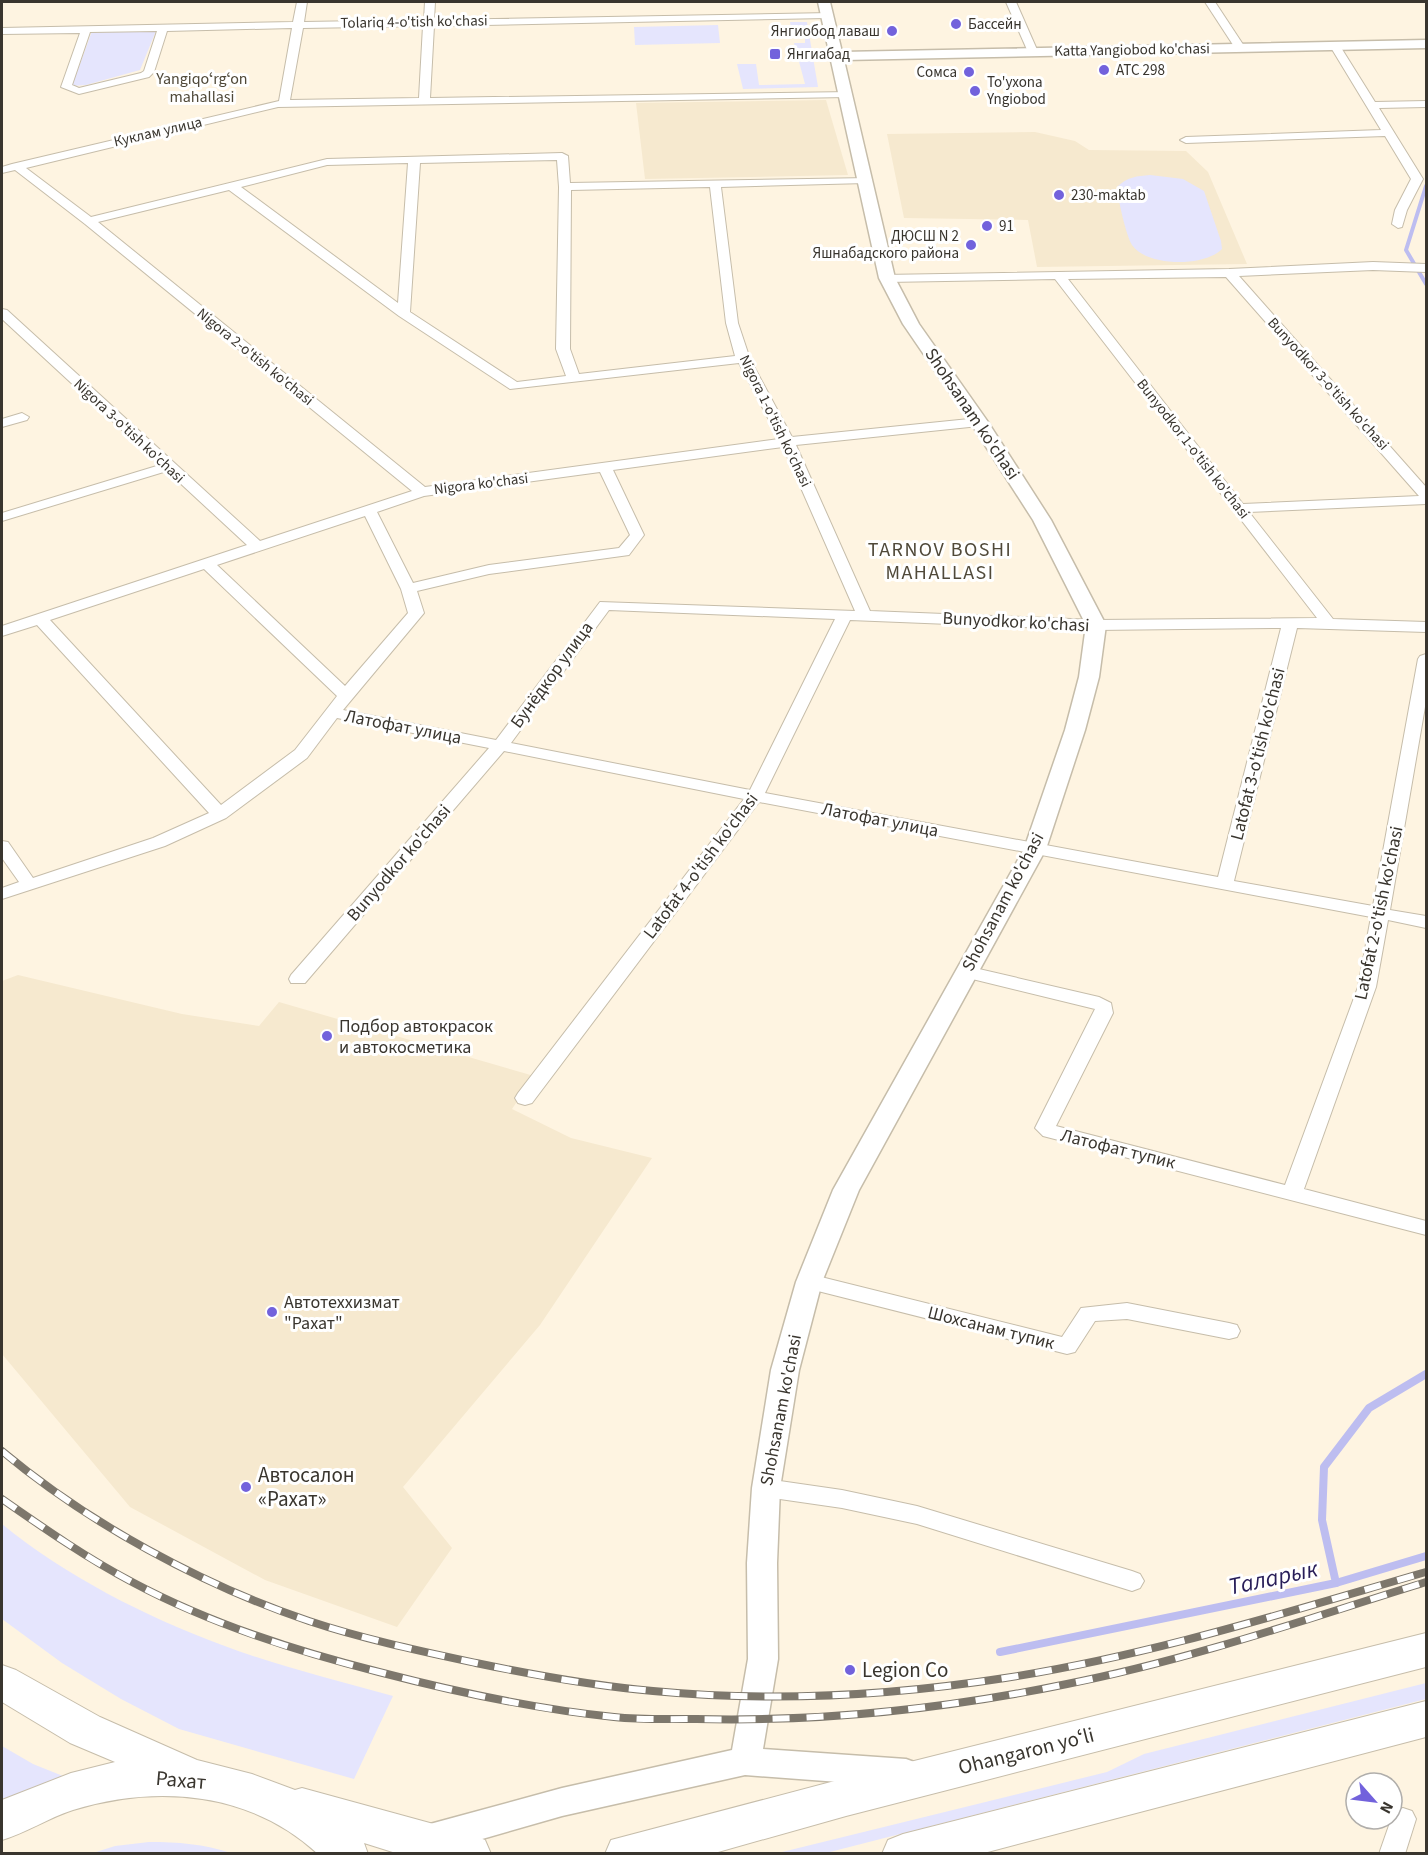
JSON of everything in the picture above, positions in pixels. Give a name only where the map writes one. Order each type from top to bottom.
[{"type":"highway","name":"Ohangaron yoʻli","points":[[626,1854],[720,1832],[931,1775],[1426,1650]]},
{"type":"highway","points":[[2,1682],[85,1730],[196,1778]]},
{"type":"highway","points":[[903,1854],[1426,1719]]},
{"type":"highway","name":"Рахат","points":[[2,1821],[40,1802],[108,1782],[157,1776],[196,1778],[273,1799],[304,1815],[331,1836],[347,1854]]},
{"type":"highway","points":[[273,1799],[470,1854]]},
{"type":"street","points":[[284,104],[302,2]]},
{"type":"street","points":[[424,100],[430,2]]},
{"type":"street","points":[[1011,2],[1033,52]]},
{"type":"street","points":[[1210,2],[1240,49]]},
{"type":"street","name":"Tolariq 4-o'tish ko'chasi","points":[[2,31],[430,21],[826,8]]},
{"type":"street","name":"Shohsanam ko'chasi","points":[[745,1761],[763,1659],[762,1563],[766,1488],[785,1370],[809,1282],[846,1190],[1035,849],[1075,730],[1089,677],[1096,626],[1042,520],[979,422],[911,324],[887,278],[826,8]]},
{"type":"street","points":[[86,29],[66,87],[73,91],[145,75],[149,72],[164,28]]},
{"type":"street","name":"Katta Yangiobod ko'chasi","points":[[837,56],[1426,44]]},
{"type":"street","points":[[1335,46],[1417,178],[1401,210],[1398,224]]},
{"type":"street","name":"Куклам улица","points":[[2,170],[284,104],[847,94]]},
{"type":"street","points":[[1370,105],[1426,104]]},
{"type":"street","points":[[1186,140],[1388,134]]},
{"type":"street","points":[[89,221],[327,162],[562,156],[565,187],[563,349],[574,379]]},
{"type":"street","points":[[404,314],[414,160]]},
{"type":"street","name":"Nigora 2-o'tish ko'chasi","points":[[16,166],[89,221],[422,492]]},
{"type":"street","points":[[565,187],[866,180]]},
{"type":"street","name":"Nigora 1-o'tish ko'chasi","points":[[715,184],[732,323],[743,359],[789,442],[864,614]]},
{"type":"street","points":[[232,186],[404,314],[515,386],[743,359]]},
{"type":"street","points":[[887,278],[1426,268]]},
{"type":"street","name":"Bunyodkor 3-o'tish ko'chasi","points":[[1229,273],[1426,495]]},
{"type":"street","name":"Bunyodkor 1-o'tish ko'chasi","points":[[1058,275],[1328,623]]},
{"type":"street","name":"Nigora 3-o'tish ko'chasi","points":[[2,313],[258,547]]},
{"type":"street","points":[[2,423],[22,417]]},
{"type":"street","name":"Nigora ko'chasi","points":[[2,631],[422,492],[789,442],[979,422]]},
{"type":"street","points":[[2,517],[167,466]]},
{"type":"street","points":[[409,589],[444,578],[510,566],[624,552],[637,535],[605,468]]},
{"type":"street","points":[[1239,508],[1426,500]]},
{"type":"street","points":[[2,894],[159,842],[220,814],[294,760],[416,613],[409,589],[369,510]]},
{"type":"street","points":[[207,564],[346,695]]},
{"type":"street","name":"Bunyodkor ko'chasi","points":[[605,605],[864,614],[1096,626],[1328,623],[1426,627]]},
{"type":"street","name":"Бунёдкор улица","points":[[500,746],[605,605]]},
{"type":"street","name":"Latofat 4-o'tish ko'chasi","points":[[525,1098],[755,796],[845,614]]},
{"type":"street","points":[[40,619],[220,814]]},
{"type":"street","name":"Latofat 3-o'tish ko'chasi","points":[[1225,883],[1290,624]]},
{"type":"street","name":"Latofat 2-o'tish ko'chasi","points":[[1292,1194],[1367,987],[1382,914],[1426,659]]},
{"type":"street","name":"Латофат улица","points":[[334,713],[755,796],[1426,922]]},
{"type":"street","name":"Bunyodkor ko'chasi","points":[[298,979],[500,746]]},
{"type":"street","points":[[2,846],[29,884]]},
{"type":"street","name":"Латофат тупик","points":[[966,972],[1099,1003],[1104,1007],[1104,1013],[1045,1128],[1050,1131],[1426,1228]]},
{"type":"street","name":"Шохсанам тупик","points":[[809,1282],[1067,1347],[1089,1314],[1127,1311],[1229,1330]]},
{"type":"street","points":[[766,1488],[842,1498],[917,1515],[1132,1581]]},
{"type":"street","points":[[426,1840],[562,1802],[745,1761],[931,1775]]},
{"type":"street","points":[[1392,1854],[1399,1831]]},
{"type":"shaded area","points":[[790,22],[807,22],[818,87],[743,89],[737,64],[756,64],[759,85],[805,84],[794,43],[805,43],[805,38],[793,38]]},
{"type":"shaded area","points":[[718,25],[720,43],[635,45],[634,27]]},
{"type":"shaded area","points":[[92,31],[156,31],[140,70],[86,85],[72,86]]},
{"type":"shaded area","points":[[826,100],[848,175],[645,179],[636,103]]},
{"type":"shaded area","name":"230-maktab","points":[[1035,132],[1075,141],[1089,150],[1186,151],[1208,172],[1247,264],[1037,267],[1028,220],[904,218],[887,134]]},
{"type":"shaded area","points":[[1150,175],[1183,179],[1204,191],[1222,249],[1203,259],[1176,262],[1150,257],[1139,252],[1132,245],[1125,226],[1117,187],[1132,178]]},
{"type":"shaded area","points":[[18,975],[182,1014],[259,1026],[279,1002],[534,1076],[512,1109],[571,1138],[652,1158],[540,1325],[403,1487],[452,1548],[397,1627],[265,1580],[130,1507],[2,1354],[2,981]]},
{"type":"shaded area","points":[[2,1524],[26,1543],[79,1577],[135,1608],[193,1634],[264,1660],[393,1696],[354,1779],[179,1729],[121,1699],[62,1663],[2,1619]]},
{"type":"shaded area","points":[[1426,1683],[1426,1699],[826,1853],[774,1854],[1107,1772],[1144,1754]]},
{"type":"shaded area","points":[[2,1746],[33,1764],[63,1776],[2,1801]]},
{"type":"shaded area","points":[[149,1842],[191,1844],[231,1853],[93,1853],[115,1846]]},
{"type":"waterway","name":"Таларык","points":[[1426,186],[1406,250],[1426,284]]},
{"type":"waterway","name":"Таларык","points":[[1336,1583],[1322,1520],[1324,1467],[1369,1408],[1426,1374]]},
{"type":"waterway","points":[[1336,1583],[1426,1556]]},
{"type":"waterway","name":"Таларык","points":[[1000,1652],[1336,1583]]},
{"type":"railway","points":[[2,1451],[71,1503],[148,1550],[228,1589],[309,1621],[434,1654],[564,1680],[653,1691],[741,1696],[829,1695],[918,1689],[1005,1678],[1112,1658],[1164,1645],[1426,1572]]},
{"type":"railway","points":[[2,1499],[83,1554],[117,1574],[163,1598],[254,1635],[348,1664],[466,1693],[525,1705],[634,1719],[836,1716],[929,1707],[1021,1693],[1113,1674],[1203,1651],[1426,1582]]},
{"type":"place","name":"Бассейн","points":[[956,24]]},
{"type":"place","name":"Янгиобод лаваш","points":[[892,31]]},
{"type":"place","name":"Янгиабад","points":[[775,54]]},
{"type":"place","name":"АТС 298","points":[[1104,70]]},
{"type":"place","name":"Сомса","points":[[969,72]]},
{"type":"place","name":"To'yxona Yngiobod","points":[[975,91]]},
{"type":"place","name":"230-maktab","points":[[1059,195]]},
{"type":"place","name":"91","points":[[987,226]]},
{"type":"place","name":"ДЮСШ N 2 Яшнабадского района","points":[[971,245]]},
{"type":"place","name":"Подбор автокрасок и автокосметика","points":[[327,1036]]},
{"type":"place","name":"Автотеххизмат \"Рахат\"","points":[[272,1312]]},
{"type":"place","name":"Автосалон «Рахат»","points":[[246,1487]]},
{"type":"place","name":"Legion Co","points":[[850,1670]]},
{"type":"district","name":"Yangiqoʻrgʻon mahallasi","points":[[202,88]]},
{"type":"district","name":"TARNOV BOSHI MAHALLASI","points":[[940,562]]}]
